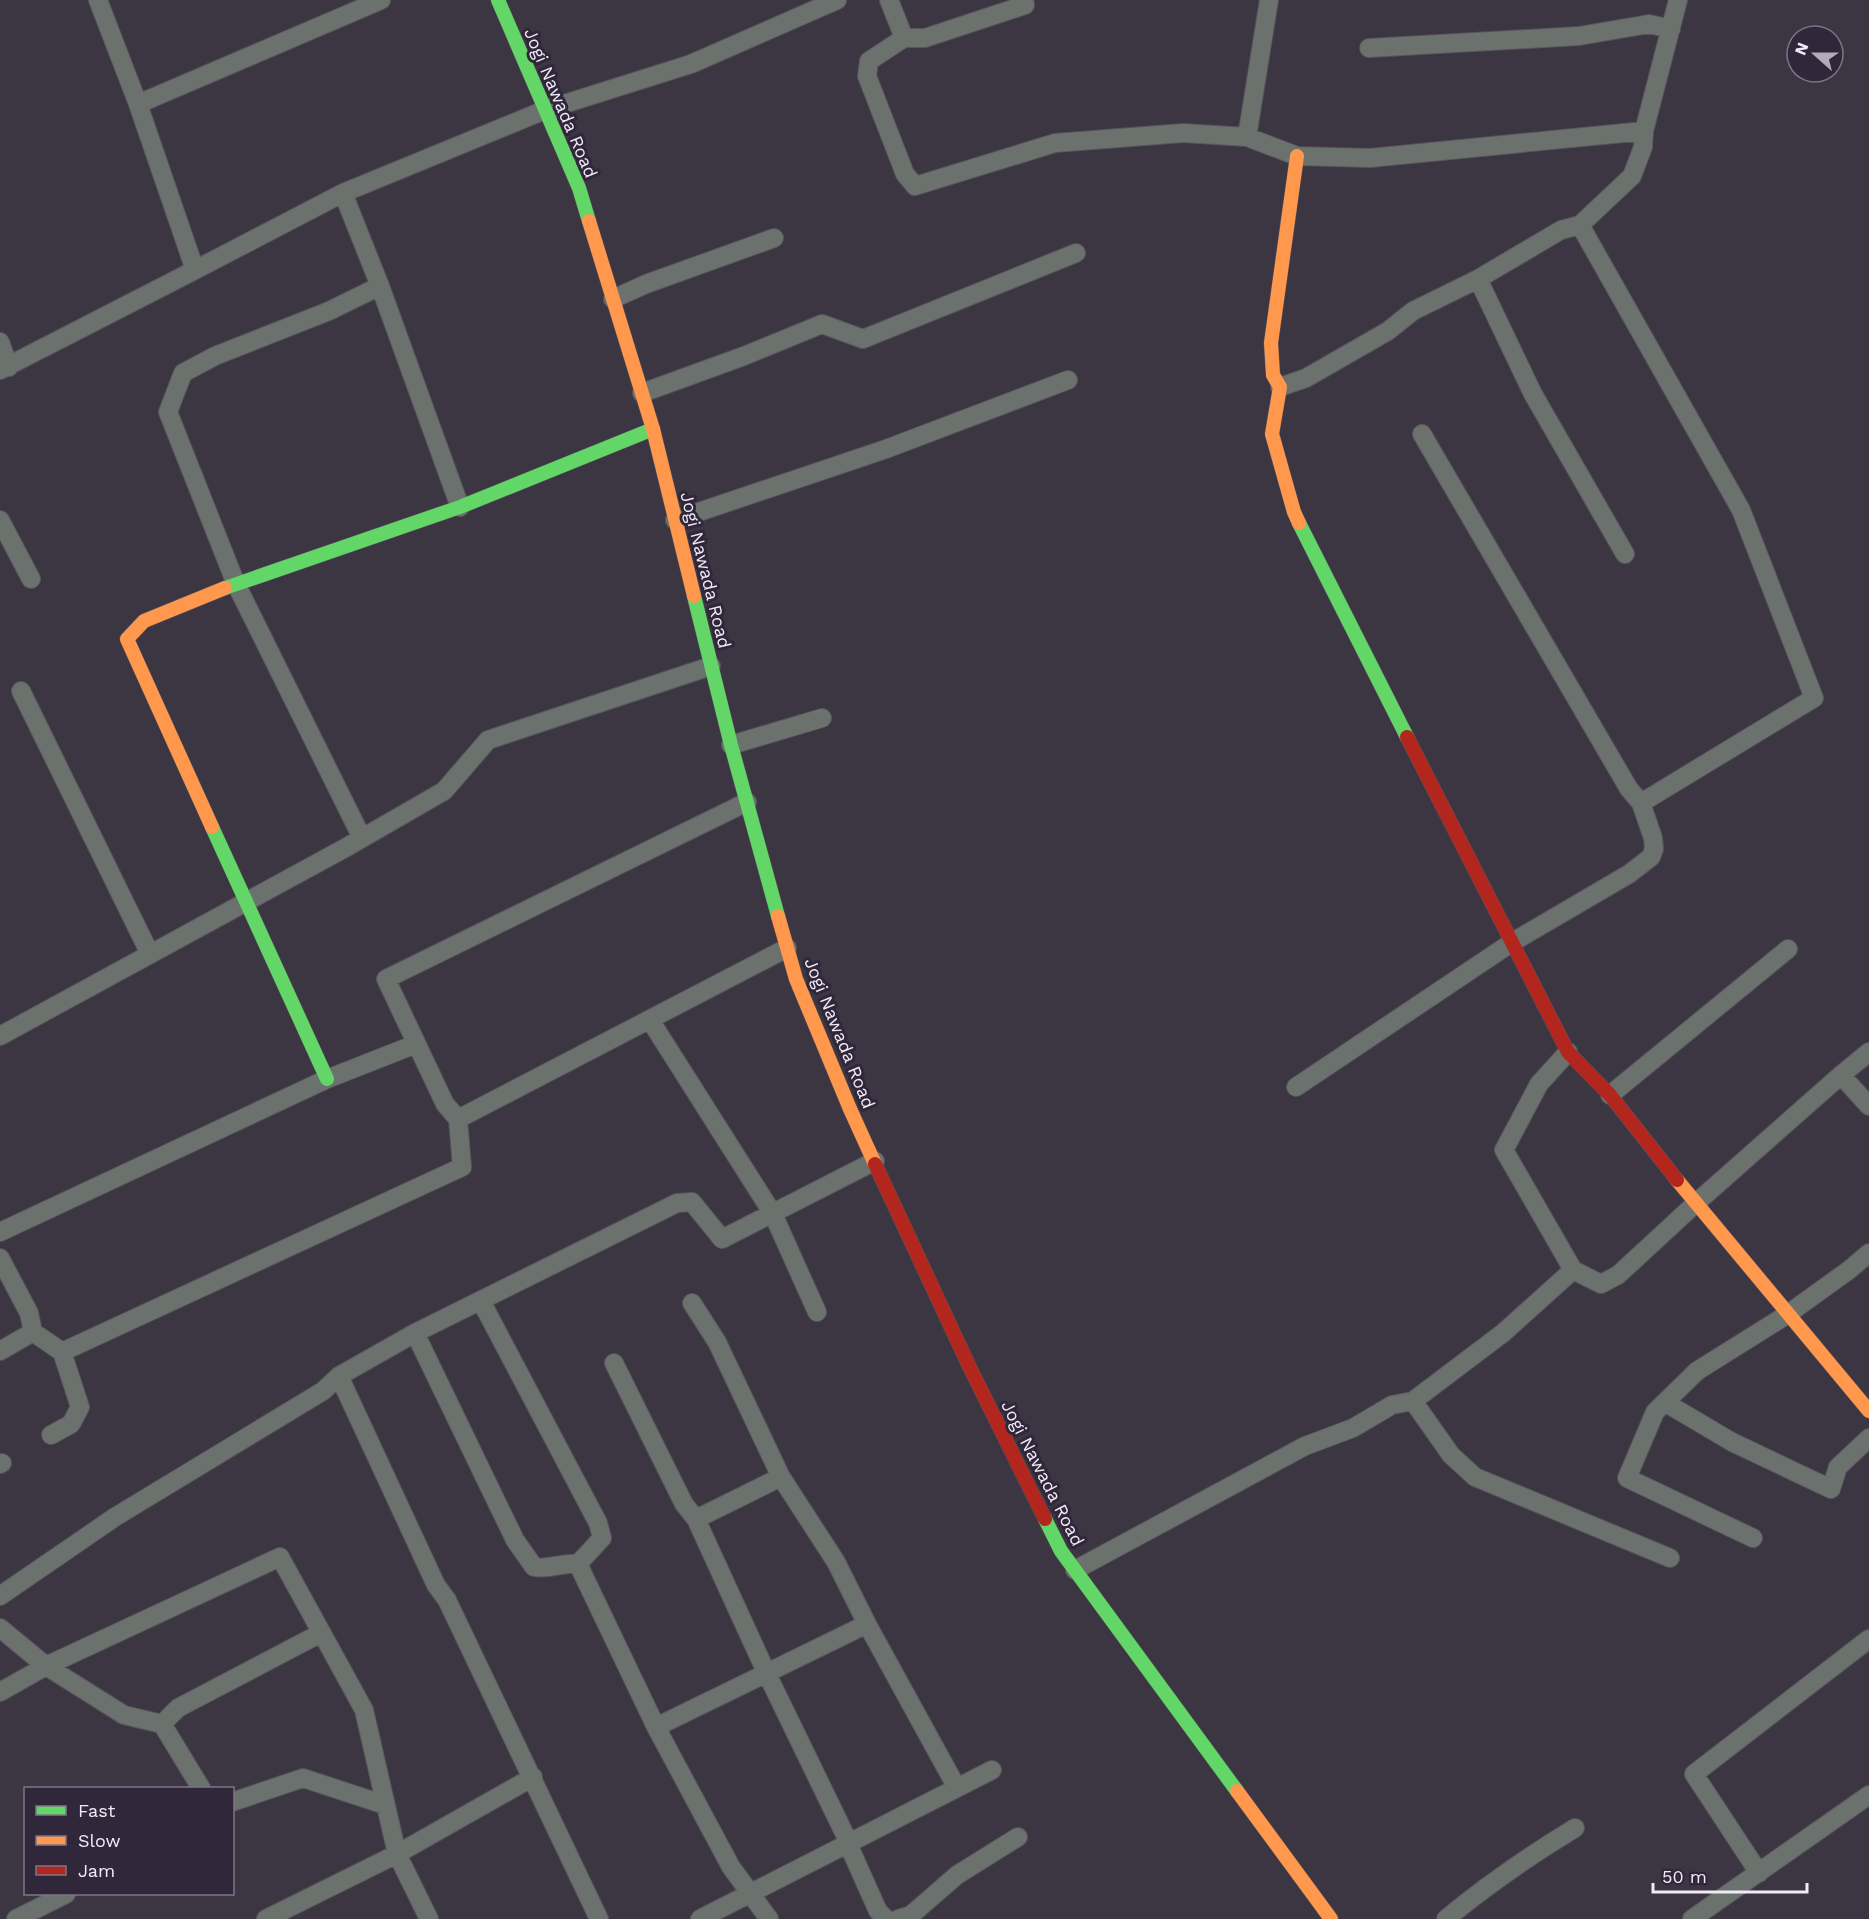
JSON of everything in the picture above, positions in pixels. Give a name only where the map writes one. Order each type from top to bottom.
[{"type":"street","points":[[99,0],[138,104],[195,270]]},
{"type":"street","points":[[138,104],[381,0]]},
{"type":"street","name":"Jogi Nawada Road","points":[[498,0],[579,188],[653,429],[731,745],[796,979],[875,1161],[970,1368],[1061,1551],[1331,1919]]},
{"type":"street","points":[[0,342],[5,368],[343,193],[545,110],[691,64],[837,0]]},
{"type":"street","points":[[889,0],[904,38]]},
{"type":"street","points":[[1024,0],[1025,5],[925,38],[904,38],[869,61],[867,76],[905,174],[915,186],[1055,143],[1183,133],[1247,137],[1297,156],[1370,158],[1644,131]]},
{"type":"street","points":[[1247,137],[1269,0]]},
{"type":"street","points":[[1280,387],[1306,378],[1388,331],[1413,311],[1478,279],[1561,230],[1580,225],[1632,176],[1643,147],[1644,131],[1678,0]]},
{"type":"street","points":[[1369,48],[1579,36],[1649,24],[1671,29]]},
{"type":"street","points":[[1297,156],[1271,344],[1273,375],[1280,387],[1272,434],[1294,512],[1568,1052],[1610,1095],[1696,1203],[1869,1411]]},
{"type":"street","points":[[343,193],[380,286],[460,507]]},
{"type":"street","points":[[1580,225],[1741,510],[1814,698],[1641,802]]},
{"type":"street","points":[[612,299],[646,284],[774,238]]},
{"type":"street","points":[[642,393],[744,356],[822,324],[863,339],[1076,253]]},
{"type":"street","points":[[1478,279],[1533,394],[1625,554]]},
{"type":"street","points":[[362,838],[236,584],[168,412],[183,373],[215,356],[329,311],[380,286]]},
{"type":"street","points":[[675,520],[886,448],[1068,380]]},
{"type":"street","points":[[327,1079],[127,639],[144,621],[236,584],[460,507],[653,429]]},
{"type":"street","points":[[1296,1088],[1511,943],[1629,874],[1651,856],[1654,849],[1653,838],[1641,802],[1629,789],[1422,434]]},
{"type":"street","points":[[0,520],[31,579]]},
{"type":"street","points":[[0,1036],[444,791],[488,740],[711,666]]},
{"type":"street","points":[[21,691],[150,954]]},
{"type":"street","points":[[731,745],[822,718]]},
{"type":"street","points":[[62,1352],[462,1167],[458,1119],[445,1104],[386,979],[747,802]]},
{"type":"street","points":[[458,1119],[787,948]]},
{"type":"street","points":[[1610,1095],[1788,949]]},
{"type":"street","points":[[650,1020],[773,1214],[817,1312]]},
{"type":"street","points":[[0,1232],[327,1079],[416,1044]]},
{"type":"street","points":[[1568,1052],[1539,1083],[1504,1150],[1573,1270],[1601,1284],[1618,1275],[1696,1203],[1869,1052]]},
{"type":"street","points":[[1841,1075],[1869,1106]]},
{"type":"street","points":[[0,1596],[115,1518],[323,1391],[339,1377],[416,1333],[677,1203],[692,1202],[722,1239],[875,1161]]},
{"type":"street","points":[[1753,1538],[1627,1478],[1655,1412],[1697,1371],[1788,1314],[1869,1253]]},
{"type":"street","points":[[0,1258],[29,1313],[33,1332],[62,1352],[80,1407],[71,1424],[51,1435]]},
{"type":"street","points":[[1074,1570],[1305,1446],[1353,1428],[1392,1405],[1413,1401],[1503,1333],[1573,1270]]},
{"type":"street","points":[[481,1301],[598,1523],[602,1538],[578,1564]]},
{"type":"street","points":[[693,1303],[717,1342],[781,1477],[836,1562],[867,1624],[957,1788]]},
{"type":"street","points":[[0,1351],[33,1332]]},
{"type":"street","points":[[416,1333],[515,1540],[534,1567],[551,1569],[566,1562],[578,1564]]},
{"type":"street","points":[[614,1363],[684,1504],[696,1519],[767,1674],[849,1843],[878,1911],[886,1919]]},
{"type":"street","points":[[339,1377],[436,1585],[447,1600],[599,1919]]},
{"type":"street","points":[[1413,1401],[1451,1455],[1475,1477],[1670,1558]]},
{"type":"street","points":[[1666,1403],[1732,1442],[1831,1489],[1838,1467],[1869,1438]]},
{"type":"street","points":[[696,1519],[781,1477]]},
{"type":"street","points":[[0,1692],[46,1666],[280,1557],[364,1710],[397,1854],[429,1919]]},
{"type":"street","points":[[578,1564],[656,1727],[731,1867],[768,1919]]},
{"type":"street","points":[[656,1727],[867,1624]]},
{"type":"street","points":[[0,1628],[46,1666],[124,1715],[162,1724],[200,1787]]},
{"type":"street","points":[[162,1724],[178,1708],[321,1633]]},
{"type":"street","points":[[1759,1873],[1694,1774],[1869,1639]]},
{"type":"street","points":[[700,1919],[992,1770]]},
{"type":"street","points":[[266,1919],[397,1854],[533,1777]]},
{"type":"street","points":[[234,1801],[303,1778],[386,1805]]},
{"type":"street","points":[[1692,1919],[1869,1795]]},
{"type":"street","points":[[1446,1919],[1496,1879],[1575,1828]]},
{"type":"street","points":[[908,1918],[957,1875],[1018,1837]]},
{"type":"street","points":[[16,1919],[62,1895]]},
{"type":"traffic: fast","points":[[498,0],[579,188],[589,221]]},
{"type":"traffic: fast","points":[[225,588],[460,507],[653,429]]},
{"type":"traffic: fast","points":[[1299,523],[1407,737]]},
{"type":"traffic: fast","points":[[694,596],[731,745],[778,916]]},
{"type":"traffic: fast","points":[[212,827],[327,1079]]},
{"type":"traffic: fast","points":[[1045,1519],[1061,1551],[1237,1791]]},
{"type":"traffic: slow","points":[[1297,156],[1271,343],[1273,375],[1280,387],[1272,434],[1299,523]]},
{"type":"traffic: slow","points":[[589,221],[653,429],[694,596]]},
{"type":"traffic: slow","points":[[212,827],[127,639],[144,621],[225,588]]},
{"type":"traffic: slow","points":[[778,916],[796,979],[875,1164]]},
{"type":"traffic: slow","points":[[1677,1180],[1869,1411]]},
{"type":"traffic: slow","points":[[1237,1791],[1331,1919]]},
{"type":"traffic: jam","points":[[1407,737],[1568,1052],[1610,1095],[1677,1180]]},
{"type":"traffic: jam","points":[[875,1164],[970,1368],[1045,1519]]}]
